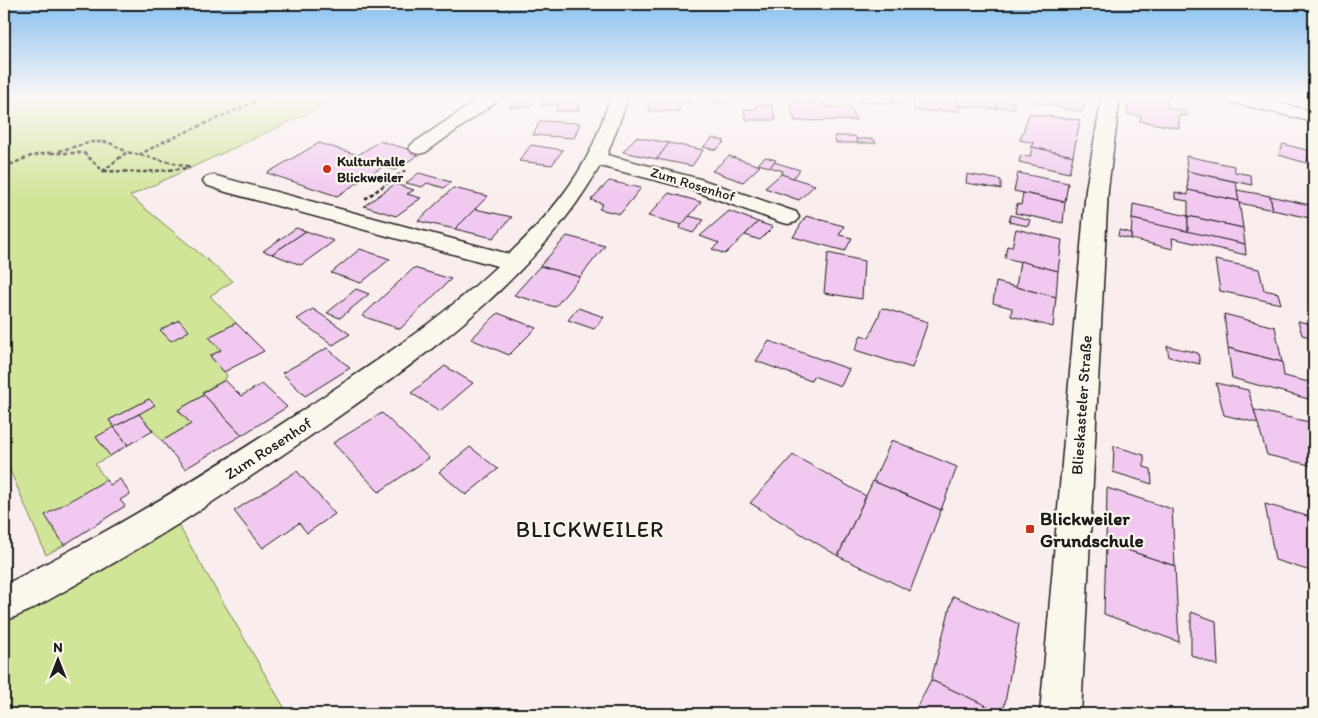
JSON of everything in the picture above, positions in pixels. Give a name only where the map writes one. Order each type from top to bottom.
[{"type":"street","points":[[416,156],[451,130]]},
{"type":"street","name":"Zum Rosenhof","points":[[4,604],[48,582],[114,544],[251,461],[426,339],[514,263],[552,222],[575,192],[596,159],[609,130]]},
{"type":"street","name":"Blieskasteler Straße","points":[[1060,714],[1097,189],[1106,130]]},
{"type":"street","name":"Zum Rosenhof","points":[[596,159],[688,181],[788,217]]},
{"type":"street","points":[[213,181],[514,263]]},
{"type":"path","points":[[138,156],[192,130]]},
{"type":"path","points":[[4,167],[31,156],[51,153],[92,142],[108,142],[138,156],[178,163],[193,168],[144,172],[103,171],[84,154],[51,153]]},
{"type":"path","points":[[103,171],[127,152]]},
{"type":"path","points":[[371,195],[416,156]]},
{"type":"path","points":[[165,169],[178,163]]},
{"type":"green space","points":[[4,130],[273,130],[130,196],[233,281],[210,296],[236,323],[209,337],[221,350],[210,356],[227,375],[225,380],[202,392],[204,395],[178,410],[191,424],[162,441],[139,414],[154,405],[149,399],[109,420],[114,427],[110,456],[95,464],[106,480],[64,545],[46,555],[4,456],[4,417],[7,413],[4,404]]},
{"type":"green space","points":[[176,521],[288,714],[4,714],[4,624]]},
{"type":"building","points":[[536,130],[577,130],[574,138],[533,135]]},
{"type":"building","points":[[1024,130],[1078,130],[1073,156],[1032,147],[1034,143],[1020,140]]},
{"type":"building","points":[[834,136],[855,136],[858,143],[836,143]]},
{"type":"building","points":[[636,137],[669,143],[657,159],[623,152]]},
{"type":"building","points":[[713,138],[725,141],[716,150],[703,147]]},
{"type":"building","points":[[856,139],[874,139],[876,143],[858,143]]},
{"type":"building","name":"Kulturhalle Blickweiler","points":[[380,141],[421,153],[395,170],[382,167],[337,196],[267,173],[319,143],[358,155]]},
{"type":"building","points":[[669,143],[703,150],[692,166],[657,159]]},
{"type":"building","points":[[1283,144],[1310,151],[1306,163],[1279,155]]},
{"type":"building","points":[[531,145],[563,150],[552,165],[519,161]]},
{"type":"building","points":[[1032,147],[1073,156],[1069,173],[1019,162],[1021,155],[1030,157]]},
{"type":"building","points":[[729,156],[760,166],[743,182],[712,171]]},
{"type":"building","points":[[1186,156],[1234,166],[1235,172],[1250,175],[1252,185],[1187,171]]},
{"type":"building","points":[[765,157],[776,160],[770,167],[758,164]]},
{"type":"building","points":[[774,162],[800,170],[793,178],[781,174],[783,171],[770,167]]},
{"type":"building","points":[[1187,171],[1236,182],[1239,201],[1188,190]]},
{"type":"building","points":[[419,173],[451,182],[444,188],[427,183],[422,187],[406,183]]},
{"type":"building","points":[[1018,173],[1068,183],[1065,202],[1014,191]]},
{"type":"building","points":[[781,174],[815,185],[799,200],[765,188]]},
{"type":"building","points":[[967,174],[1001,180],[1001,189],[966,183]]},
{"type":"building","points":[[609,181],[641,188],[620,214],[599,209],[603,204],[591,200]]},
{"type":"building","points":[[395,184],[414,190],[407,194],[421,198],[396,216],[364,206]]},
{"type":"building","points":[[453,188],[488,196],[455,229],[418,221]]},
{"type":"building","points":[[1188,190],[1239,201],[1243,228],[1188,216],[1188,201],[1175,199],[1175,192],[1188,195]]},
{"type":"building","points":[[1237,190],[1270,196],[1273,210],[1239,203]]},
{"type":"building","points":[[669,193],[701,202],[682,225],[648,216]]},
{"type":"building","points":[[1023,193],[1065,202],[1063,223],[1015,213],[1017,204],[1021,205]]},
{"type":"building","points":[[1270,196],[1314,206],[1314,219],[1273,210]]},
{"type":"building","points":[[1133,204],[1188,216],[1188,232],[1132,219]]},
{"type":"building","points":[[475,209],[512,217],[493,238],[455,229]]},
{"type":"building","points":[[729,211],[758,222],[725,254],[712,249],[719,243],[700,236]]},
{"type":"building","points":[[1011,215],[1030,220],[1028,226],[1009,222]]},
{"type":"building","points":[[689,216],[704,220],[693,233],[679,228]]},
{"type":"building","points":[[806,216],[844,226],[839,235],[852,238],[845,251],[793,237]]},
{"type":"building","points":[[1188,216],[1243,228],[1245,244],[1188,232]]},
{"type":"building","points":[[1132,219],[1245,244],[1246,255],[1172,238],[1173,249],[1131,239]]},
{"type":"building","points":[[758,222],[773,227],[760,240],[745,235]]},
{"type":"building","points":[[296,228],[306,231],[272,254],[263,251]]},
{"type":"building","points":[[1016,229],[1062,240],[1058,271],[1005,258],[1007,246],[1012,247]]},
{"type":"building","points":[[1119,230],[1131,233],[1131,239],[1118,236]]},
{"type":"building","points":[[306,231],[334,241],[301,265],[272,254]]},
{"type":"building","points":[[567,236],[605,246],[580,277],[540,266]]},
{"type":"building","points":[[360,249],[390,259],[361,283],[331,273]]},
{"type":"building","points":[[828,253],[864,261],[862,299],[824,293]]},
{"type":"building","points":[[1215,260],[1259,269],[1264,290],[1278,293],[1281,304],[1220,291]]},
{"type":"building","points":[[1020,261],[1058,271],[1056,297],[1016,287]]},
{"type":"building","points":[[540,266],[580,277],[555,307],[514,295]]},
{"type":"building","points":[[414,268],[451,279],[400,329],[362,316]]},
{"type":"building","points":[[996,282],[1056,297],[1053,327],[1011,316],[1012,308],[993,303]]},
{"type":"building","points":[[356,289],[369,294],[340,318],[327,313]]},
{"type":"building","points":[[578,308],[604,317],[594,329],[568,320]]},
{"type":"building","points":[[882,308],[928,322],[912,368],[855,350],[861,335],[869,338]]},
{"type":"building","points":[[313,309],[350,334],[333,345],[297,319]]},
{"type":"building","points":[[498,313],[536,328],[509,355],[471,339]]},
{"type":"building","points":[[1224,314],[1275,327],[1282,362],[1228,348]]},
{"type":"building","points":[[179,320],[189,331],[171,341],[160,330]]},
{"type":"building","points":[[1298,321],[1314,325],[1314,338],[1302,335]]},
{"type":"building","points":[[236,323],[264,351],[224,372],[210,356],[221,350],[209,337]]},
{"type":"building","points":[[769,341],[849,369],[841,386],[813,376],[811,381],[756,361]]},
{"type":"building","points":[[1167,346],[1198,353],[1200,364],[1169,357]]},
{"type":"building","points":[[327,348],[350,368],[305,396],[282,373]]},
{"type":"building","points":[[1228,348],[1282,362],[1284,376],[1309,382],[1312,400],[1232,378]]},
{"type":"building","points":[[445,366],[473,383],[440,411],[411,393]]},
{"type":"building","points":[[225,380],[241,396],[262,384],[287,407],[242,435],[202,393]]},
{"type":"building","points":[[1216,383],[1248,390],[1258,423],[1224,415]]},
{"type":"building","points":[[204,395],[242,435],[185,469],[162,441],[191,424],[178,410]]},
{"type":"building","points":[[149,399],[155,405],[139,414],[114,427],[109,420]]},
{"type":"building","points":[[1254,410],[1314,423],[1314,466],[1267,455]]},
{"type":"building","points":[[382,413],[429,458],[379,492],[333,443]]},
{"type":"building","points":[[139,414],[153,431],[128,445],[114,427]]},
{"type":"building","points":[[114,427],[128,445],[110,456],[96,437]]},
{"type":"building","points":[[892,440],[957,467],[941,510],[873,481]]},
{"type":"building","points":[[1114,446],[1144,455],[1144,467],[1151,469],[1152,484],[1113,472]]},
{"type":"building","points":[[470,447],[498,469],[466,495],[439,472]]},
{"type":"building","points":[[793,455],[866,496],[838,556],[750,503]]},
{"type":"building","points":[[297,471],[335,514],[307,533],[299,523],[263,548],[234,511]]},
{"type":"building","points":[[120,479],[130,494],[120,500],[125,506],[64,545],[45,515],[106,480],[110,485]]},
{"type":"building","points":[[873,481],[941,510],[910,591],[838,556]]},
{"type":"building","points":[[1107,488],[1172,509],[1175,566],[1106,543]]},
{"type":"building","points":[[1265,504],[1314,518],[1314,572],[1275,560]]},
{"type":"building","points":[[1106,543],[1175,566],[1179,642],[1104,614]]},
{"type":"building","points":[[953,596],[1019,624],[1003,714],[931,680]]},
{"type":"building","points":[[1191,612],[1216,621],[1218,666],[1191,655]]},
{"type":"building","points":[[931,680],[985,705],[980,714],[913,714]]},
{"type":"place","name":"Kulturhalle Blickweiler","points":[[327,169]]},
{"type":"place","name":"Blickweiler Grundschule","points":[[1030,529]]},
{"type":"district","name":"BLICKWEILER","points":[[590,529]]}]
